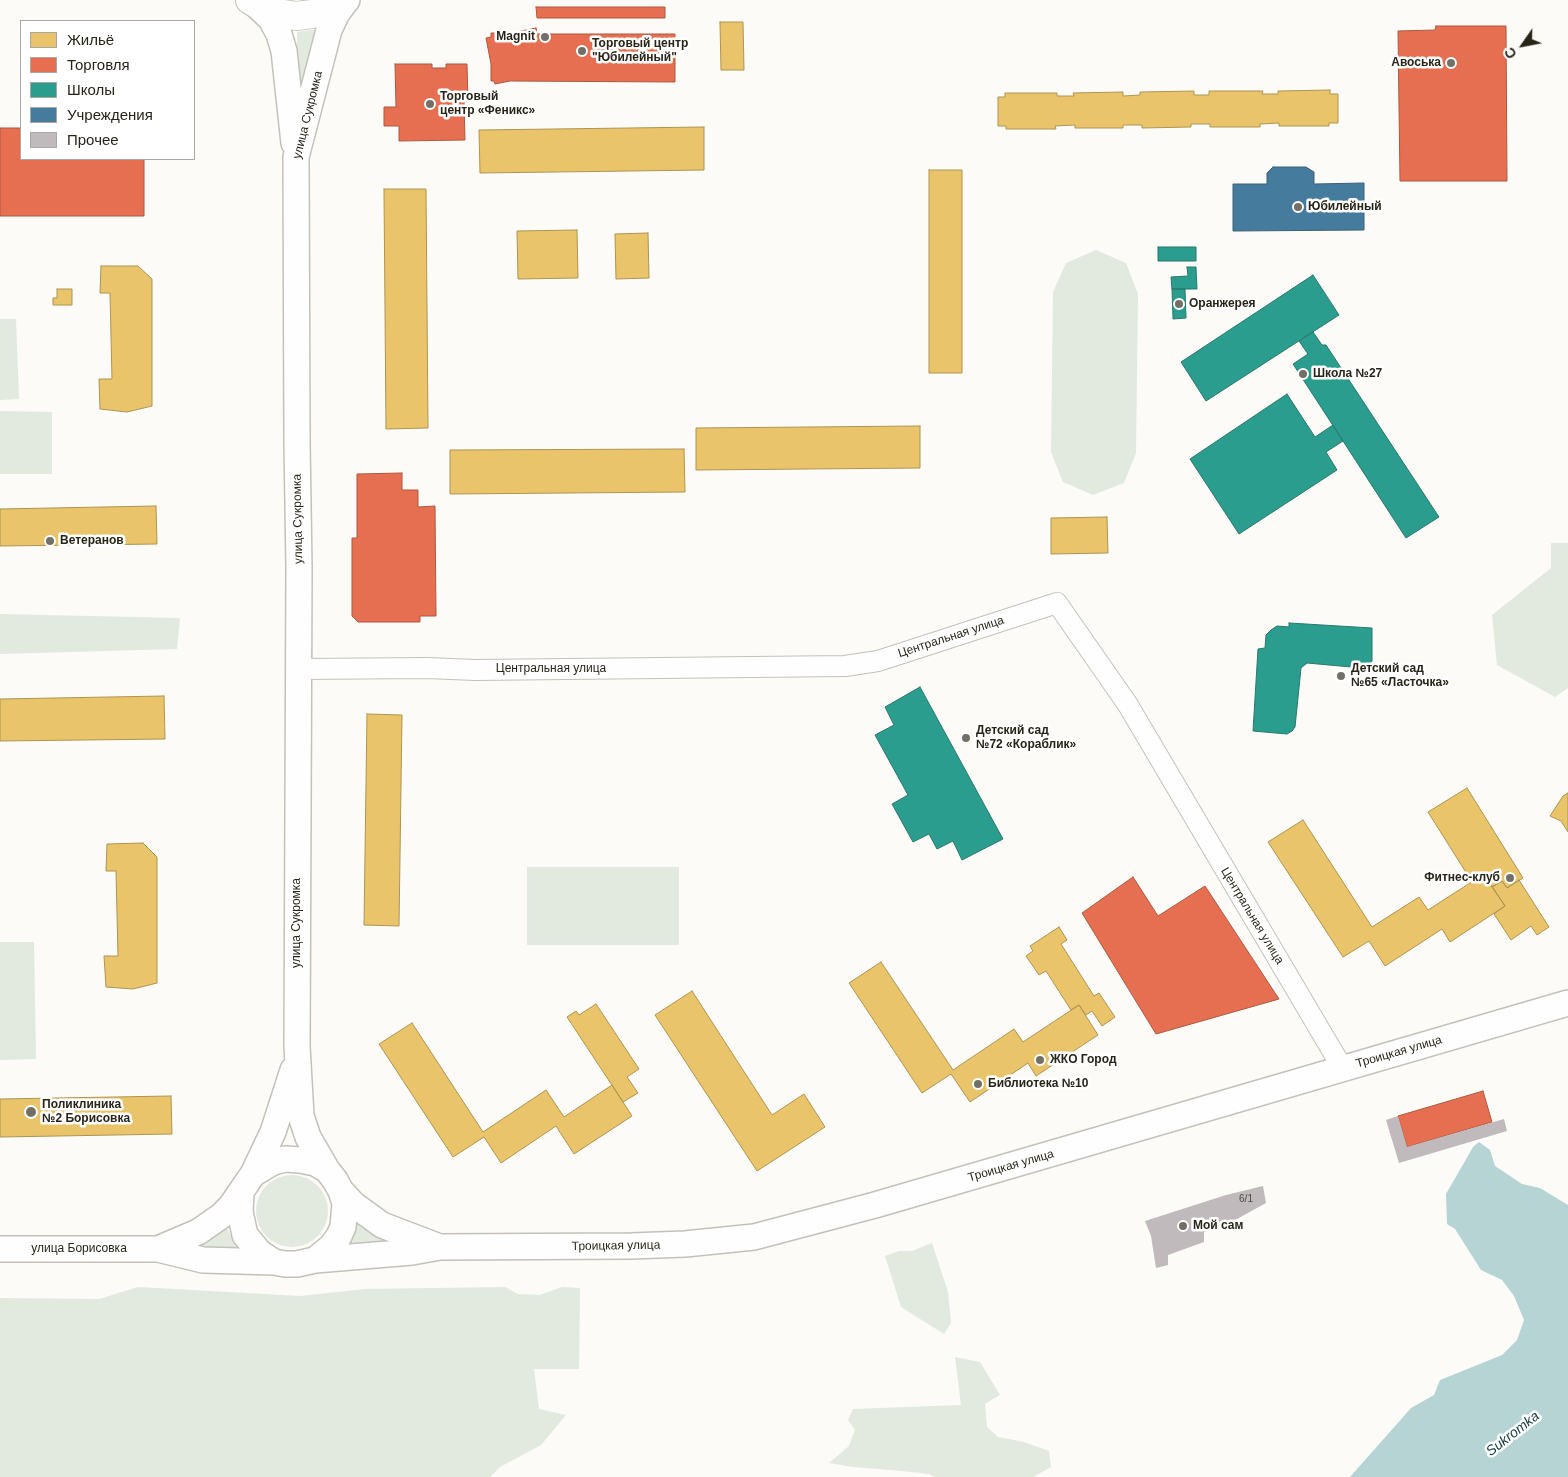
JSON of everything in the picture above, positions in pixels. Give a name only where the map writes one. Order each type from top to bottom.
[{"type":"main road","points":[[252,1],[267,10],[296,16],[326,10],[345,0]]},
{"type":"street","name":"улица Сукромка","points":[[326,1170],[308,1137],[301,1116],[297,1046],[300,568],[297,442],[296,157],[329,30],[345,0]]},
{"type":"street","points":[[252,1],[271,20],[279,34],[284,51],[296,157]]},
{"type":"street","name":"Центральная улица","points":[[298,669],[427,668],[495,670],[845,666],[878,661],[1057,603],[1128,705],[1343,1069]]},
{"type":"street","name":"Троицкая улица","points":[[315,1260],[412,1252],[440,1247],[637,1246],[685,1244],[754,1237],[875,1206],[1568,1003]]},
{"type":"street","name":"улица Сукромка","points":[[247,1184],[273,1132],[293,1072],[297,1046]]},
{"type":"street","points":[[284,1159],[300,1160],[315,1164],[326,1170],[335,1180],[341,1191],[344,1203],[343,1227],[332,1246],[315,1260],[297,1264],[203,1260],[158,1249],[192,1236],[210,1224],[231,1206],[247,1184],[274,1162],[284,1159]]},
{"type":"street","points":[[247,1184],[240,1212],[245,1235],[260,1254],[274,1262]]},
{"type":"street","name":"Троицкая улица","points":[[341,1191],[358,1208],[382,1225],[440,1247]]},
{"type":"street","name":"улица Борисовка","points":[[0,1249],[158,1249]]},
{"type":"shaded area","points":[[319,29],[298,115],[297,32]]},
{"type":"shaded area","points":[[1096,250],[1126,263],[1138,294],[1136,453],[1124,483],[1093,495],[1063,482],[1051,452],[1053,292],[1066,263]]},
{"type":"shaded area","points":[[0,319],[16,319],[19,399],[0,400]]},
{"type":"shaded area","points":[[0,411],[52,412],[52,474],[0,474]]},
{"type":"shaded area","points":[[1551,543],[1568,543],[1568,688],[1555,697],[1497,665],[1492,615],[1551,568]]},
{"type":"shaded area","points":[[0,614],[180,618],[177,649],[0,654]]},
{"type":"shaded area","points":[[527,867],[679,867],[679,945],[527,945]]},
{"type":"shaded area","points":[[0,942],[34,942],[36,1059],[0,1060]]},
{"type":"shaded area","points":[[292,1175],[306,1178],[318,1185],[325,1197],[328,1211],[325,1225],[318,1237],[306,1244],[292,1247],[278,1244],[266,1237],[259,1225],[256,1211],[259,1197],[266,1185],[278,1178]]},
{"type":"shaded area","points":[[357,1223],[370,1232],[397,1244],[349,1247],[355,1235]]},
{"type":"shaded area","points":[[226,1226],[239,1252],[187,1251]]},
{"type":"shaded area","points":[[932,1243],[948,1292],[951,1323],[944,1334],[901,1307],[885,1256],[899,1251],[912,1251]]},
{"type":"shaded area","points":[[138,1287],[300,1296],[365,1289],[505,1287],[518,1294],[540,1295],[562,1287],[580,1288],[579,1369],[534,1369],[539,1409],[566,1415],[541,1445],[500,1467],[490,1477],[0,1477],[0,1298],[99,1299]]},
{"type":"shaded area","points":[[955,1357],[980,1362],[1000,1395],[985,1404],[987,1427],[998,1437],[1024,1442],[1049,1451],[1051,1467],[1033,1477],[935,1477],[929,1474],[829,1463],[849,1446],[855,1430],[848,1420],[853,1409],[961,1405]]},
{"type":"water","name":"Sukromka","points":[[1479,1142],[1490,1150],[1495,1166],[1522,1184],[1540,1188],[1568,1205],[1568,1477],[1350,1477],[1411,1408],[1434,1395],[1440,1380],[1502,1355],[1517,1340],[1524,1320],[1514,1296],[1502,1280],[1481,1270],[1455,1229],[1447,1224],[1446,1194],[1473,1147]]},
{"type":"building: Жильё","points":[[720,22],[743,22],[744,70],[721,70]]},
{"type":"building: Жильё","points":[[1330,90],[1330,94],[1338,94],[1338,123],[1329,123],[1329,126],[1279,126],[1279,123],[1260,124],[1260,127],[1210,127],[1210,124],[1191,124],[1191,127],[1142,128],[1142,125],[1123,125],[1123,128],[1075,128],[1075,125],[1055,126],[1056,129],[1006,129],[1006,126],[998,126],[998,97],[1005,97],[1005,93],[1057,93],[1057,96],[1074,96],[1073,93],[1123,92],[1123,96],[1140,95],[1140,92],[1194,91],[1194,95],[1209,95],[1209,91],[1263,91],[1262,94],[1278,94],[1278,91]]},
{"type":"building: Жильё","points":[[704,127],[704,170],[480,173],[479,130]]},
{"type":"building: Жильё","points":[[929,170],[962,170],[962,373],[929,373]]},
{"type":"building: Жильё","points":[[384,189],[426,189],[428,428],[386,429]]},
{"type":"building: Жильё","points":[[577,230],[578,278],[518,279],[517,231]]},
{"type":"building: Жильё","points":[[648,233],[649,278],[616,279],[615,234]]},
{"type":"building: Жильё","points":[[101,266],[138,266],[152,279],[152,406],[127,412],[100,409],[99,379],[112,379],[110,293],[100,293]]},
{"type":"building: Жильё","points":[[57,289],[72,289],[72,305],[53,305],[53,298],[57,298]]},
{"type":"building: Жильё","points":[[920,426],[920,468],[696,470],[696,428]]},
{"type":"building: Жильё","points":[[684,449],[685,492],[450,494],[450,450]]},
{"type":"building: Жильё","points":[[156,506],[157,544],[0,546],[0,509]]},
{"type":"building: Жильё","points":[[1107,517],[1108,553],[1051,554],[1051,518]]},
{"type":"building: Жильё","points":[[164,696],[165,739],[0,741],[0,699]]},
{"type":"building: Жильё","points":[[367,714],[402,715],[399,926],[364,925]]},
{"type":"building: Жильё","points":[[1467,788],[1523,878],[1507,888],[1502,881],[1492,887],[1484,874],[1472,882],[1428,812]]},
{"type":"building: Жильё","points":[[1568,793],[1568,832],[1561,821],[1550,816],[1563,796]]},
{"type":"building: Жильё","points":[[1303,820],[1372,927],[1419,897],[1428,910],[1484,874],[1505,906],[1450,942],[1442,929],[1385,966],[1369,941],[1343,957],[1268,842]]},
{"type":"building: Жильё","points":[[143,843],[157,857],[157,983],[133,989],[106,987],[104,956],[118,956],[116,871],[106,871],[107,844]]},
{"type":"building: Жильё","points":[[1519,880],[1549,927],[1537,935],[1531,926],[1511,940],[1494,914],[1505,906],[1492,887],[1502,881],[1507,888]]},
{"type":"building: Жильё","points":[[1059,927],[1067,940],[1061,944],[1094,996],[1099,993],[1115,1017],[1102,1026],[1092,1011],[1086,1015],[1079,1005],[1071,1010],[1046,971],[1039,975],[1026,956],[1033,951],[1030,946]]},
{"type":"building: Жильё","points":[[881,962],[953,1070],[1014,1029],[1023,1042],[1079,1005],[1098,1035],[1036,1076],[1028,1063],[970,1102],[951,1074],[922,1093],[849,983]]},
{"type":"building: Жильё","points":[[692,991],[772,1115],[804,1094],[825,1127],[757,1171],[655,1015]]},
{"type":"building: Жильё","points":[[596,1004],[639,1069],[627,1077],[638,1093],[623,1102],[567,1017],[576,1011],[579,1015]]},
{"type":"building: Жильё","points":[[412,1023],[483,1132],[546,1090],[564,1117],[612,1085],[632,1116],[574,1154],[556,1126],[501,1163],[484,1137],[453,1157],[379,1044]]},
{"type":"building: Жильё","points":[[171,1096],[172,1134],[0,1137],[0,1099]]},
{"type":"building: Торговля","points":[[536,7],[665,7],[665,18],[537,18]]},
{"type":"building: Торговля","points":[[1436,26],[1506,26],[1507,181],[1400,181],[1398,31],[1435,30]]},
{"type":"building: Торговля","name":"Торговый центр \"Юбилейный\"","points":[[536,28],[537,34],[675,34],[675,82],[510,81],[495,84],[494,81],[491,81],[491,64],[486,38],[491,37],[491,33],[511,33]]},
{"type":"building: Торговля","name":"Торговый центр «Феникс»","points":[[395,64],[432,64],[432,68],[446,68],[446,64],[467,64],[468,101],[464,101],[465,140],[399,141],[399,126],[384,126],[384,107],[396,107]]},
{"type":"building: Торговля","points":[[0,128],[20,128],[20,160],[144,160],[144,216],[0,216]]},
{"type":"building: Торговля","points":[[402,473],[402,490],[418,490],[418,507],[435,506],[436,616],[420,616],[420,622],[358,622],[352,616],[352,538],[357,538],[357,474]]},
{"type":"building: Торговля","points":[[1133,877],[1158,916],[1205,886],[1279,999],[1156,1034],[1082,913]]},
{"type":"building: Торговля","points":[[1483,1091],[1492,1122],[1407,1147],[1398,1116]]},
{"type":"building: Школы","points":[[1158,247],[1196,247],[1196,261],[1158,261]]},
{"type":"building: Школы","points":[[1187,267],[1196,267],[1197,289],[1172,289],[1171,277],[1188,276]]},
{"type":"building: Школы","points":[[1313,275],[1339,315],[1206,401],[1181,362]]},
{"type":"building: Школы","name":"Оранжерея","points":[[1172,289],[1185,289],[1186,318],[1173,319]]},
{"type":"building: Школы","points":[[1313,332],[1322,345],[1326,345],[1439,517],[1406,538],[1293,364],[1308,354],[1299,341]]},
{"type":"building: Школы","points":[[1287,394],[1315,437],[1333,425],[1343,441],[1326,452],[1337,470],[1239,534],[1190,459]]},
{"type":"building: Школы","points":[[1289,623],[1372,628],[1372,661],[1368,666],[1362,668],[1307,663],[1301,668],[1295,727],[1292,731],[1287,734],[1253,731],[1258,649],[1265,648],[1266,635],[1271,630],[1277,626],[1289,627]]},
{"type":"building: Школы","points":[[920,687],[1003,839],[962,860],[953,841],[937,849],[929,834],[913,842],[892,804],[908,795],[875,735],[894,725],[885,707]]},
{"type":"building: Учреждения","name":"Юбилейный","points":[[1273,167],[1306,167],[1314,172],[1314,184],[1364,183],[1364,230],[1233,231],[1233,184],[1267,184],[1267,173]]},
{"type":"building: Прочее","points":[[1398,1116],[1407,1147],[1504,1119],[1507,1131],[1399,1163],[1386,1120]]},
{"type":"building: Прочее","name":"Мой сам","points":[[1263,1186],[1266,1203],[1237,1219],[1204,1232],[1204,1242],[1168,1255],[1168,1265],[1156,1268],[1151,1236],[1145,1221],[1226,1195]]},
{"type":"place","name":"Magnit","points":[[545,37]]},
{"type":"place","name":"Торговый центр \"Юбилейный\"","points":[[582,51]]},
{"type":"place","name":"Авоська","points":[[1451,63]]},
{"type":"place","name":"Торговый центр «Феникс»","points":[[430,104]]},
{"type":"place","name":"Юбилейный","points":[[1298,207]]},
{"type":"place","name":"Оранжерея","points":[[1179,304]]},
{"type":"place","name":"Школа №27","points":[[1303,374]]},
{"type":"place","name":"Ветеранов","points":[[50,541]]},
{"type":"place","name":"Детский сад №65 «Ласточка»","points":[[1341,676]]},
{"type":"place","name":"Детский сад №72 «Кораблик»","points":[[966,738]]},
{"type":"place","name":"Фитнес-клуб","points":[[1510,878]]},
{"type":"place","name":"ЖКО Город","points":[[1040,1060]]},
{"type":"place","name":"Библиотека №10","points":[[978,1084]]},
{"type":"place","name":"Поликлиника №2 Борисовка","points":[[31,1112]]},
{"type":"place","name":"Мой сам","points":[[1183,1226]]}]
